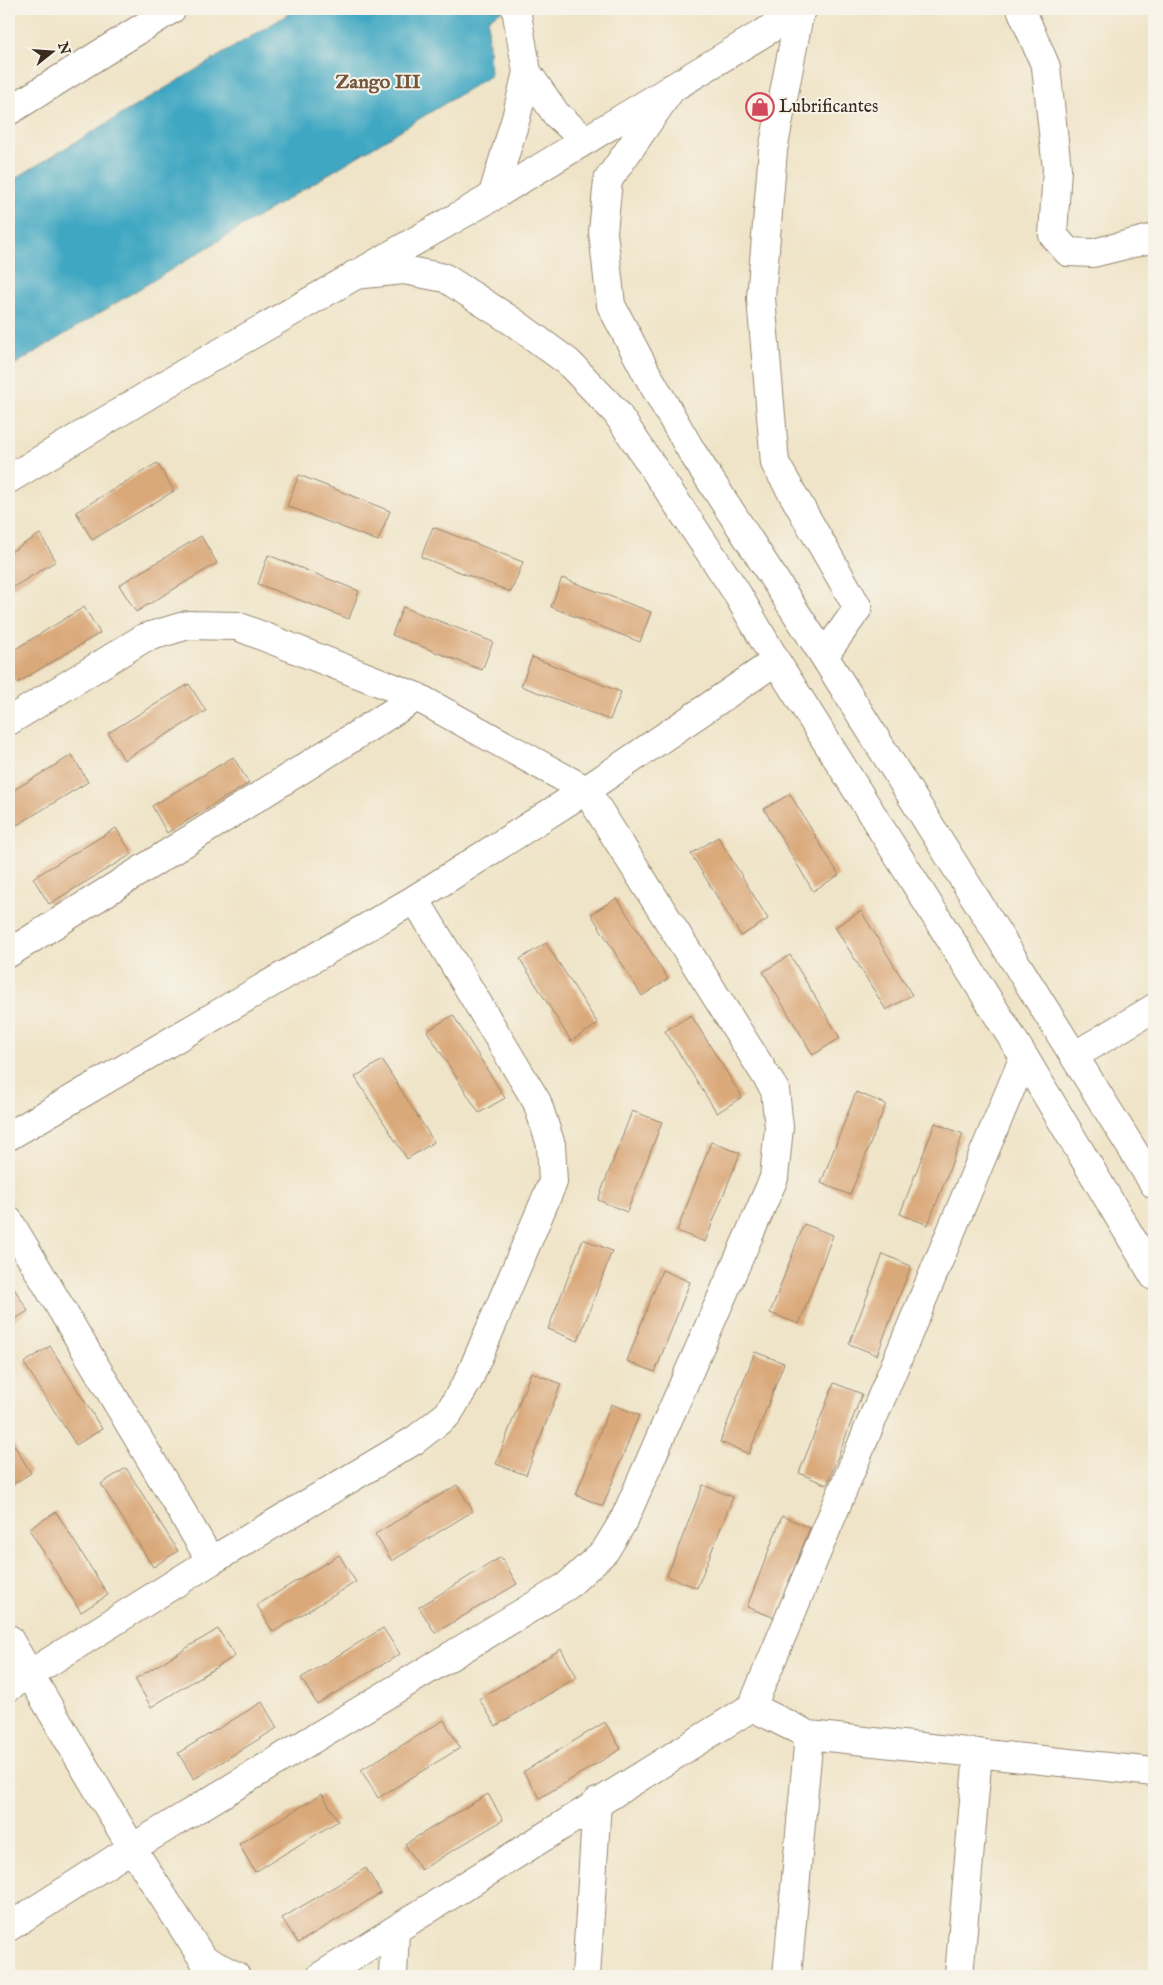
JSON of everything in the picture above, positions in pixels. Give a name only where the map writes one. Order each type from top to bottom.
[{"type":"street","points":[[9,110],[172,9]]},
{"type":"street","points":[[492,197],[516,118],[527,72],[516,9]]},
{"type":"street","points":[[9,478],[183,374],[492,197],[800,9]]},
{"type":"street","points":[[800,9],[772,150],[761,298],[776,463],[858,608],[824,656]]},
{"type":"street","points":[[1020,9],[1046,67],[1057,168],[1053,235],[1068,252],[1085,253],[1093,253],[1154,238]]},
{"type":"street","points":[[527,72],[556,114],[584,140]]},
{"type":"street","points":[[672,88],[608,180],[603,232],[612,305],[647,374],[692,452],[824,656],[1154,1184]]},
{"type":"street","points":[[354,276],[404,270],[445,278],[515,323],[568,362],[616,412],[735,590],[776,661],[1024,1058],[1154,1276]]},
{"type":"street","points":[[9,721],[144,638],[188,625],[237,626],[417,697],[586,790],[775,1090],[779,1127],[774,1178],[624,1520],[605,1551],[567,1586],[132,1848],[9,1927]]},
{"type":"street","points":[[9,1136],[415,899],[586,790],[776,661]]},
{"type":"street","points":[[9,953],[417,697]]},
{"type":"street","points":[[19,1680],[211,1561],[415,1440],[448,1414],[468,1381],[553,1182],[551,1146],[537,1102],[415,899]]},
{"type":"street","points":[[1074,1056],[1154,1008]]},
{"type":"street","points":[[321,1976],[752,1707],[1024,1058]]},
{"type":"street","points":[[9,1221],[211,1561]]},
{"type":"street","points":[[9,1639],[19,1680],[132,1848],[204,1968],[236,1976]]},
{"type":"street","points":[[752,1707],[809,1735],[1154,1772]]},
{"type":"street","points":[[787,1976],[809,1735]]},
{"type":"street","points":[[958,1976],[978,1753]]},
{"type":"street","points":[[586,1976],[597,1802]]},
{"type":"street","points":[[393,1976],[395,1930]]},
{"type":"water","points":[[297,9],[505,9],[488,19],[490,76],[9,368],[9,182]]},
{"type":"building","points":[[157,463],[174,491],[92,540],[76,512]]},
{"type":"building","points":[[299,475],[390,511],[378,541],[287,506]]},
{"type":"building","points":[[433,527],[523,562],[511,592],[421,557]]},
{"type":"building","points":[[40,534],[56,561],[9,590],[9,553]]},
{"type":"building","points":[[201,536],[217,563],[136,612],[119,585]]},
{"type":"building","points":[[268,555],[359,591],[349,619],[258,584]]},
{"type":"building","points":[[562,578],[651,612],[640,642],[551,607]]},
{"type":"building","points":[[84,607],[100,633],[17,683],[9,670],[9,653]]},
{"type":"building","points":[[403,607],[493,642],[482,670],[392,635]]},
{"type":"building","points":[[532,657],[621,692],[610,720],[521,686]]},
{"type":"building","points":[[189,684],[206,711],[124,760],[108,733]]},
{"type":"building","points":[[72,755],[88,782],[9,830],[9,793]]},
{"type":"building","points":[[233,757],[249,783],[167,833],[152,806]]},
{"type":"building","points":[[790,794],[839,875],[813,891],[764,809]]},
{"type":"building","points":[[116,828],[132,854],[49,904],[33,878]]},
{"type":"building","points":[[718,837],[768,919],[741,936],[691,854]]},
{"type":"building","points":[[617,898],[668,979],[642,996],[591,914]]},
{"type":"building","points":[[861,911],[912,995],[886,1010],[835,927]]},
{"type":"building","points":[[546,943],[598,1024],[571,1041],[520,959]]},
{"type":"building","points":[[790,955],[840,1038],[813,1055],[763,972]]},
{"type":"building","points":[[453,1015],[505,1098],[479,1113],[427,1031]]},
{"type":"building","points":[[691,1015],[742,1097],[717,1113],[665,1031]]},
{"type":"building","points":[[382,1060],[434,1142],[407,1159],[355,1077]]},
{"type":"building","points":[[856,1092],[886,1104],[850,1195],[821,1183]]},
{"type":"building","points":[[632,1111],[662,1122],[627,1212],[598,1200]]},
{"type":"building","points":[[935,1123],[963,1134],[928,1225],[900,1214]]},
{"type":"building","points":[[711,1142],[740,1153],[705,1242],[677,1231]]},
{"type":"building","points":[[804,1224],[833,1235],[799,1324],[770,1313]]},
{"type":"building","points":[[583,1239],[612,1251],[578,1341],[548,1329]]},
{"type":"building","points":[[883,1254],[911,1266],[877,1355],[849,1344]]},
{"type":"building","points":[[662,1270],[690,1282],[655,1372],[627,1361]]},
{"type":"building","points":[[9,1280],[28,1311],[9,1323]]},
{"type":"building","points":[[50,1346],[102,1429],[76,1445],[24,1363]]},
{"type":"building","points":[[755,1352],[784,1363],[749,1454],[720,1442]]},
{"type":"building","points":[[531,1372],[561,1384],[526,1475],[496,1464]]},
{"type":"building","points":[[834,1383],[862,1394],[827,1485],[799,1473]]},
{"type":"building","points":[[611,1404],[639,1415],[603,1506],[576,1495]]},
{"type":"building","points":[[9,1437],[31,1473],[9,1487]]},
{"type":"building","points":[[126,1468],[178,1551],[153,1567],[101,1484]]},
{"type":"building","points":[[457,1485],[473,1511],[392,1561],[375,1534]]},
{"type":"building","points":[[703,1485],[733,1497],[697,1588],[667,1576]]},
{"type":"building","points":[[56,1512],[108,1595],[81,1612],[29,1529]]},
{"type":"building","points":[[782,1516],[810,1528],[775,1618],[747,1607]]},
{"type":"building","points":[[339,1555],[356,1582],[273,1632],[257,1605]]},
{"type":"building","points":[[501,1557],[517,1584],[435,1633],[419,1607]]},
{"type":"building","points":[[383,1628],[400,1654],[317,1704],[301,1678]]},
{"type":"building","points":[[218,1629],[235,1656],[151,1707],[135,1679]]},
{"type":"building","points":[[561,1649],[577,1677],[496,1726],[479,1699]]},
{"type":"building","points":[[262,1702],[277,1728],[194,1779],[178,1753]]},
{"type":"building","points":[[444,1720],[460,1748],[378,1798],[361,1770]]},
{"type":"building","points":[[605,1722],[621,1749],[540,1798],[523,1772]]},
{"type":"building","points":[[322,1794],[338,1821],[255,1872],[239,1844]]},
{"type":"building","points":[[488,1794],[503,1820],[421,1870],[405,1844]]},
{"type":"building","points":[[366,1868],[381,1893],[298,1943],[282,1918]]},
{"type":"place","name":"Lubrificantes","points":[[760,107]]},
{"type":"district","name":"Zango III","points":[[378,82]]}]
